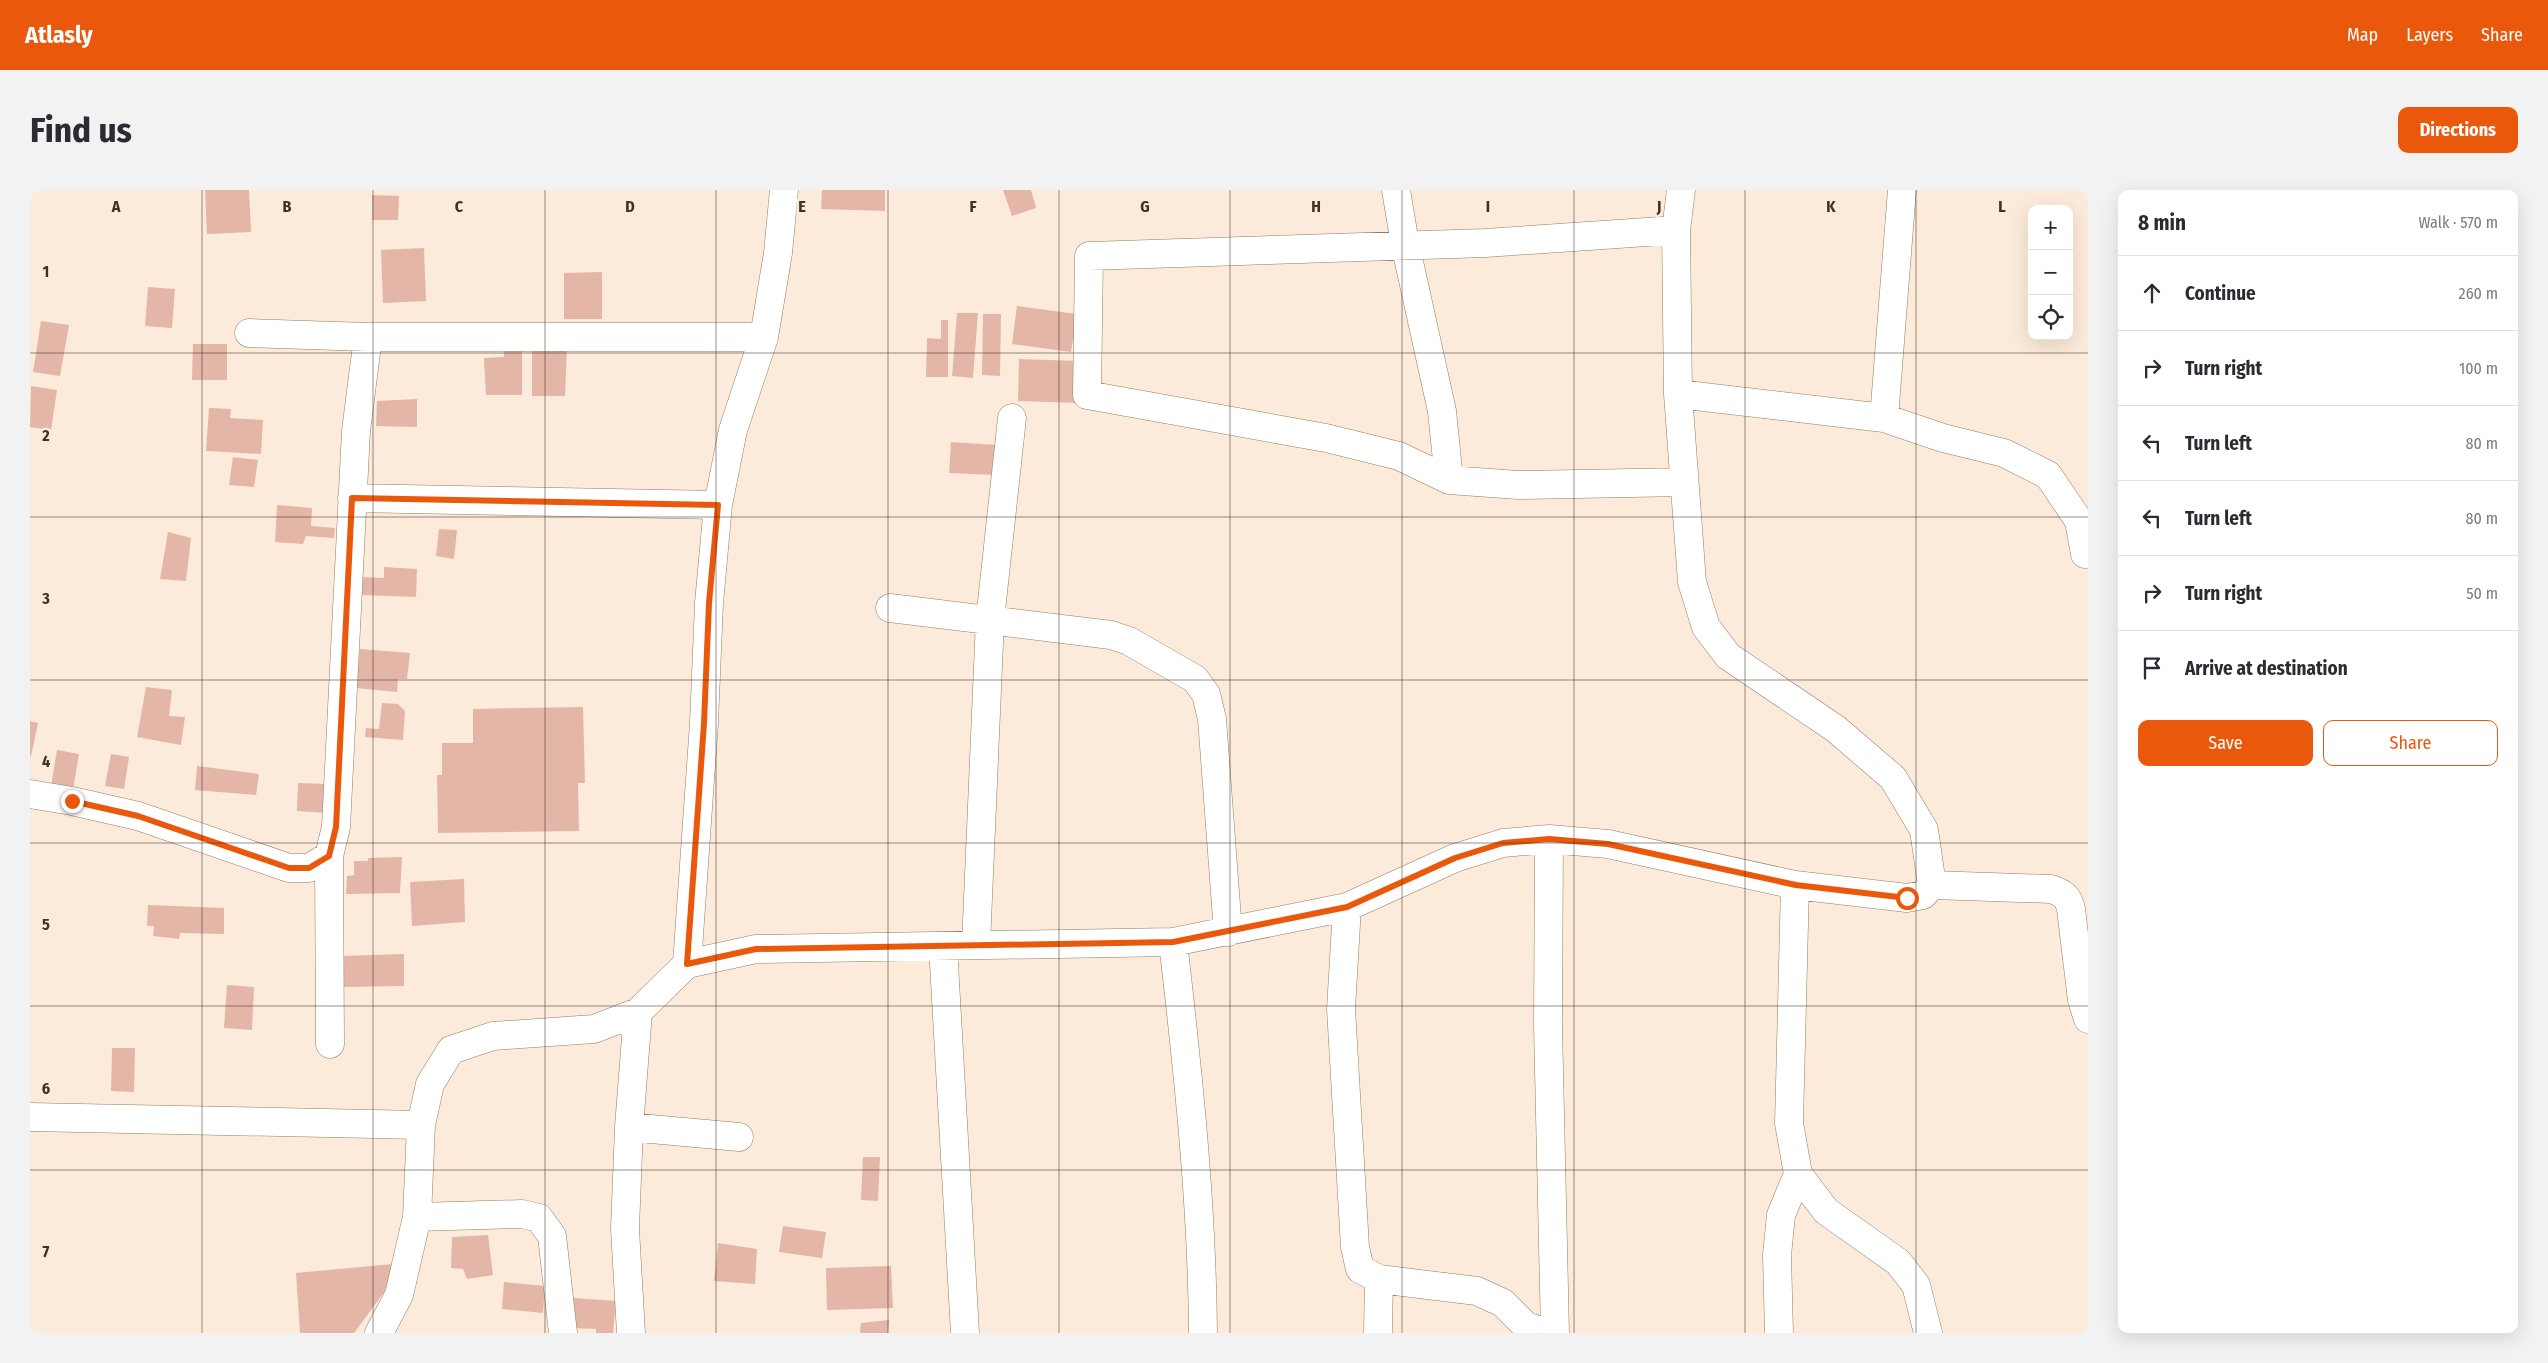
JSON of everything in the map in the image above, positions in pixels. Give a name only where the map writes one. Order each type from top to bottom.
[{"type":"street","points":[[687,964],[704,723],[709,603],[718,505],[733,430],[764,337],[778,253],[784,190]]},
{"type":"street","points":[[1396,190],[1405,244],[1442,410],[1450,480]]},
{"type":"street","points":[[1682,190],[1676,230],[1678,394],[1692,582],[1706,627],[1728,656],[1836,729],[1893,778],[1924,830],[1932,885]]},
{"type":"street","points":[[1884,418],[1902,190]]},
{"type":"street","points":[[1676,230],[1486,243],[1405,244],[1089,256],[1087,395],[1326,438],[1398,456],[1450,480],[1518,485],[1684,482]]},
{"type":"street","points":[[249,334],[368,337],[764,337]]},
{"type":"street","points":[[330,1044],[329,856],[336,827],[356,431],[368,337]]},
{"type":"street","points":[[1678,394],[1884,418],[1943,438],[2004,453],[2048,476],[2080,521],[2085,554]]},
{"type":"street","points":[[976,945],[990,620],[1012,418]]},
{"type":"street","points":[[352,498],[718,505]]},
{"type":"street","points":[[890,608],[1112,635],[1129,641],[1195,679],[1206,694],[1212,719],[1228,932]]},
{"type":"street","points":[[30,794],[72,801],[138,816],[289,868],[309,868],[329,856]]},
{"type":"street","points":[[379,1333],[399,1295],[417,1217],[421,1125],[430,1084],[451,1050],[493,1036],[594,1029],[638,1012],[687,964],[756,949],[1173,942],[1347,907],[1455,858],[1503,843],[1549,839],[1608,844],[1796,885],[1907,898],[1923,895],[1932,885],[2051,889],[2062,892],[2069,900],[2071,909],[2082,1000],[2088,1019]]},
{"type":"street","points":[[1549,839],[1548,1026],[1555,1333]]},
{"type":"street","points":[[1796,885],[1789,1123],[1798,1174],[1826,1211],[1898,1262],[1916,1285],[1928,1333]]},
{"type":"street","points":[[1347,907],[1341,1009],[1355,1247],[1360,1269],[1379,1279],[1477,1291],[1503,1303],[1526,1326],[1546,1333]]},
{"type":"street","points":[[1173,942],[1193,1116],[1203,1264],[1203,1333]]},
{"type":"street","points":[[943,946],[966,1333]]},
{"type":"street","points":[[631,1333],[626,1229],[629,1127],[638,1012]]},
{"type":"street","points":[[30,1117],[421,1125]]},
{"type":"street","points":[[629,1127],[739,1137]]},
{"type":"street","points":[[1779,1333],[1777,1255],[1781,1215],[1798,1174]]},
{"type":"street","points":[[417,1217],[522,1214],[539,1218],[552,1236],[563,1333]]},
{"type":"street","points":[[1378,1333],[1379,1279]]},
{"type":"building","points":[[205,190],[249,190],[251,232],[207,234]]},
{"type":"building","points":[[822,190],[885,190],[885,211],[821,209]]},
{"type":"building","points":[[1003,190],[1031,190],[1036,208],[1012,216]]},
{"type":"building","points":[[372,195],[399,196],[398,220],[372,220]]},
{"type":"building","points":[[424,248],[426,301],[383,303],[381,250]]},
{"type":"building","points":[[602,272],[602,319],[564,319],[564,273]]},
{"type":"building","points":[[148,287],[175,289],[172,328],[145,326]]},
{"type":"building","points":[[1017,306],[1084,315],[1077,339],[1073,340],[1071,352],[1012,344]]},
{"type":"building","points":[[957,313],[978,313],[973,378],[952,376]]},
{"type":"building","points":[[983,314],[1001,314],[1000,376],[982,375]]},
{"type":"building","points":[[941,320],[948,320],[948,377],[926,377],[927,338],[941,339]]},
{"type":"building","points":[[41,321],[69,325],[60,376],[33,372]]},
{"type":"building","points":[[504,341],[522,342],[522,395],[486,395],[484,358],[504,357]]},
{"type":"building","points":[[193,344],[227,344],[227,380],[192,380]]},
{"type":"building","points":[[567,345],[565,396],[532,396],[532,346]]},
{"type":"building","points":[[1019,359],[1079,361],[1077,403],[1018,401]]},
{"type":"building","points":[[31,386],[57,390],[51,430],[30,427]]},
{"type":"building","points":[[417,399],[417,427],[376,426],[377,401]]},
{"type":"building","points":[[209,408],[231,409],[230,418],[263,420],[261,454],[206,451]]},
{"type":"building","points":[[951,442],[997,445],[995,475],[949,473]]},
{"type":"building","points":[[233,457],[258,460],[254,487],[229,485]]},
{"type":"building","points":[[277,505],[312,508],[311,526],[335,528],[334,538],[306,536],[303,544],[275,542]]},
{"type":"building","points":[[439,529],[457,530],[454,559],[436,556]]},
{"type":"building","points":[[168,532],[191,538],[186,581],[160,579]]},
{"type":"building","points":[[384,567],[417,569],[416,597],[361,595],[361,577],[384,578]]},
{"type":"building","points":[[360,649],[410,653],[407,679],[398,679],[397,692],[356,688]]},
{"type":"building","points":[[146,687],[172,690],[169,716],[185,717],[181,745],[137,737]]},
{"type":"building","points":[[382,703],[398,704],[405,711],[403,740],[365,737],[366,728],[379,729]]},
{"type":"building","points":[[583,707],[585,783],[578,783],[579,831],[438,833],[437,775],[442,775],[442,743],[473,743],[473,709]]},
{"type":"building","points":[[30,721],[38,723],[31,756],[30,756]]},
{"type":"building","points":[[57,750],[79,754],[73,790],[51,786]]},
{"type":"building","points":[[111,754],[129,757],[124,789],[105,786]]},
{"type":"building","points":[[197,766],[259,774],[256,795],[195,790]]},
{"type":"building","points":[[298,783],[328,784],[327,813],[297,811]]},
{"type":"building","points":[[402,857],[400,893],[346,894],[347,876],[354,875],[354,861],[368,861],[368,858]]},
{"type":"building","points":[[464,879],[465,922],[412,926],[410,882]]},
{"type":"building","points":[[148,905],[224,908],[224,934],[180,933],[179,939],[153,936],[154,926],[147,926]]},
{"type":"building","points":[[404,954],[404,986],[344,987],[343,956]]},
{"type":"building","points":[[227,985],[254,987],[252,1030],[224,1028]]},
{"type":"building","points":[[112,1048],[135,1048],[134,1092],[111,1091]]},
{"type":"building","points":[[863,1157],[880,1157],[878,1201],[861,1200]]},
{"type":"building","points":[[783,1226],[826,1232],[822,1258],[779,1252]]},
{"type":"building","points":[[488,1235],[493,1275],[467,1279],[463,1269],[451,1268],[452,1237]]},
{"type":"building","points":[[718,1243],[757,1249],[755,1284],[714,1281]]},
{"type":"building","points":[[393,1264],[385,1291],[354,1333],[300,1333],[296,1273]]},
{"type":"building","points":[[891,1266],[893,1308],[827,1310],[826,1268]]},
{"type":"building","points":[[504,1282],[545,1286],[543,1313],[502,1309]]},
{"type":"building","points":[[573,1298],[616,1301],[613,1333],[596,1333],[596,1329],[570,1328]]},
{"type":"building","points":[[889,1320],[888,1333],[860,1333],[861,1323]]},
{"type":"route","points":[[72,801],[138,816],[289,868],[309,868],[329,856],[336,827],[352,498],[718,505],[709,603],[704,723],[687,964],[756,949],[1173,942],[1202,938],[1347,907],[1455,858],[1503,843],[1549,839],[1608,844],[1796,885],[1907,898]]}]
